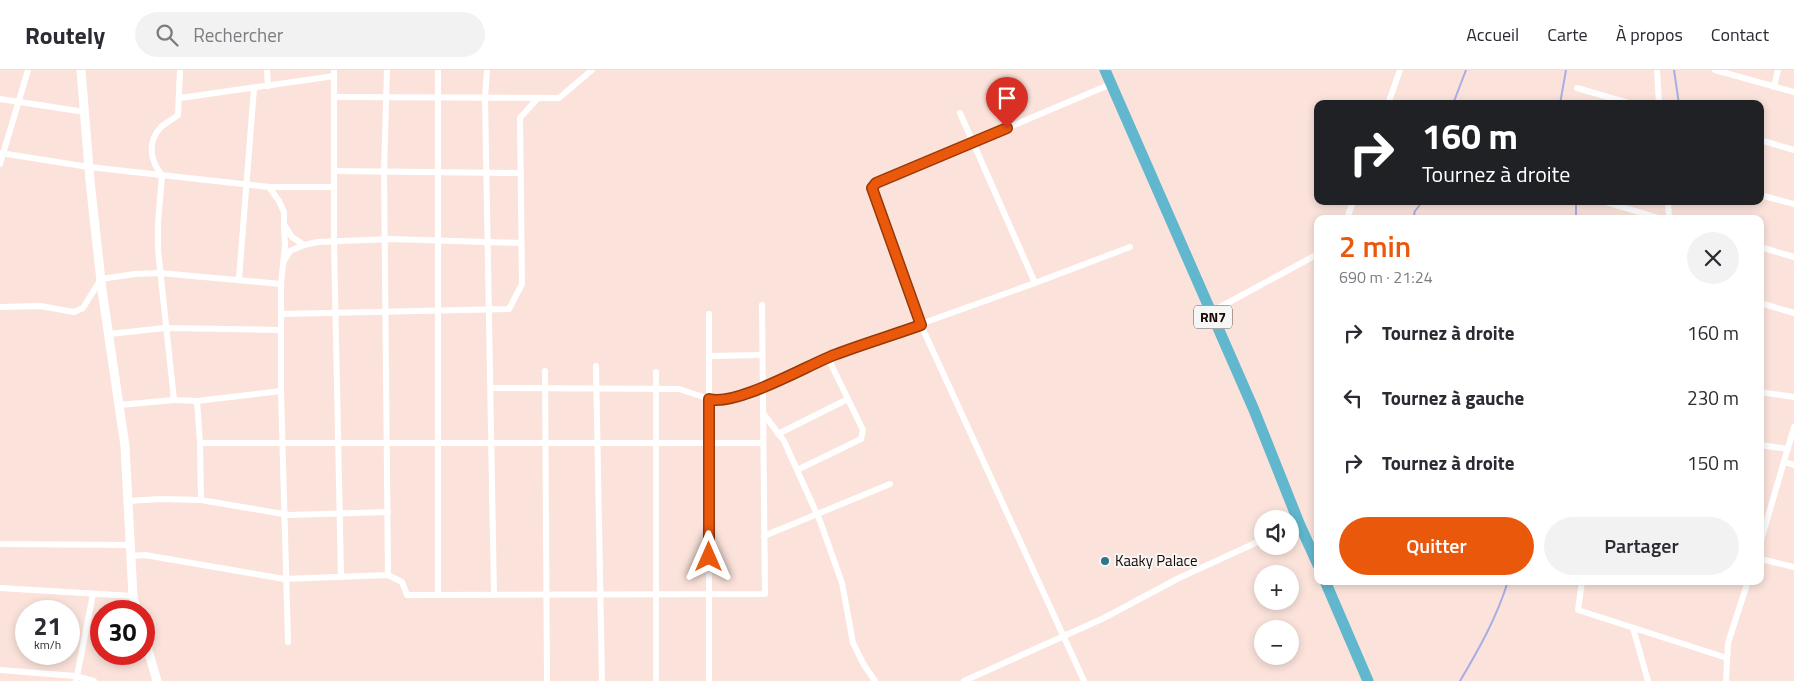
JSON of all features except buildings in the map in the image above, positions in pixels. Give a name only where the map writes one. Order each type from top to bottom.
[{"type":"highway","name":"RN7","points":[[1105,70],[1254,410],[1289,510]]},
{"type":"highway","name":"RN7","points":[[1299,533],[1314,558]]},
{"type":"highway","points":[[1327,585],[1368,681]]},
{"type":"street","points":[[0,164],[28,70]]},
{"type":"street","points":[[82,70],[89,167],[101,279],[126,446],[130,556],[134,600]]},
{"type":"street","points":[[174,400],[160,273],[158,223],[162,176],[154,166],[151,153],[153,140],[161,128],[178,115],[180,70]]},
{"type":"street","points":[[267,70],[268,86]]},
{"type":"street","points":[[387,70],[384,172],[388,575]]},
{"type":"street","points":[[438,70],[438,595]]},
{"type":"street","points":[[486,70],[494,595]]},
{"type":"street","points":[[334,98],[559,98],[592,70]]},
{"type":"street","points":[[1389,100],[1400,70]]},
{"type":"street","points":[[1657,70],[1659,100]]},
{"type":"street","points":[[1715,70],[1794,92]]},
{"type":"street","points":[[1774,87],[1778,70]]},
{"type":"street","points":[[180,98],[268,86],[334,73],[334,242],[341,576]]},
{"type":"street","points":[[1084,681],[921,325],[872,188],[876,183],[1111,84]]},
{"type":"street","points":[[239,279],[248,184],[254,88]]},
{"type":"street","points":[[1577,88],[1618,100]]},
{"type":"street","points":[[281,314],[509,309],[522,284],[520,118],[538,98]]},
{"type":"street","points":[[0,99],[85,112]]},
{"type":"street","points":[[960,113],[1034,283]]},
{"type":"street","points":[[1764,141],[1794,150]]},
{"type":"street","points":[[2,154],[89,167],[268,187],[334,187]]},
{"type":"street","points":[[334,171],[521,173]]},
{"type":"street","points":[[268,187],[279,201],[284,212],[285,245],[281,284],[281,391],[288,642]]},
{"type":"street","points":[[1764,196],[1794,204]]},
{"type":"street","points":[[1615,205],[1649,215]]},
{"type":"street","points":[[284,225],[292,237],[304,244]]},
{"type":"street","points":[[283,262],[290,251],[304,244],[318,242],[386,239],[521,243]]},
{"type":"street","points":[[491,388],[680,389],[716,401],[763,388],[828,358],[1130,247]]},
{"type":"street","points":[[1764,248],[1794,257]]},
{"type":"street","points":[[1211,312],[1314,256]]},
{"type":"street","points":[[0,307],[40,306],[74,312],[83,308],[101,279],[135,274],[160,273],[281,284]]},
{"type":"street","points":[[1764,304],[1794,312]]},
{"type":"street","points":[[130,556],[145,555],[286,579],[388,575],[402,582],[407,595],[765,594],[762,306]]},
{"type":"street","points":[[708,314],[709,681]]},
{"type":"street","points":[[109,334],[165,328],[281,330]]},
{"type":"street","points":[[709,356],[762,355]]},
{"type":"street","points":[[797,470],[861,439],[863,430],[828,358]]},
{"type":"street","points":[[596,366],[602,681]]},
{"type":"street","points":[[544,371],[547,681]]},
{"type":"street","points":[[656,372],[656,681]]},
{"type":"street","points":[[120,405],[174,400],[197,401],[281,391]]},
{"type":"street","points":[[1764,393],[1794,397]]},
{"type":"street","points":[[778,434],[848,400]]},
{"type":"street","points":[[197,401],[201,500]]},
{"type":"street","points":[[763,413],[784,441],[817,514],[842,583],[853,643],[864,666],[875,681]]},
{"type":"street","points":[[1764,530],[1794,427]]},
{"type":"street","points":[[200,443],[764,442]]},
{"type":"street","points":[[1764,446],[1788,449]]},
{"type":"street","points":[[1784,462],[1794,465]]},
{"type":"street","points":[[764,536],[890,484]]},
{"type":"street","points":[[128,501],[160,499],[201,500],[284,514],[388,512]]},
{"type":"street","points":[[0,544],[130,545]]},
{"type":"street","points":[[964,681],[982,678],[1180,578],[1254,544]]},
{"type":"street","points":[[1764,560],[1794,567]]},
{"type":"street","points":[[1581,585],[1578,610],[1727,658]]},
{"type":"street","points":[[1726,681],[1728,643],[1747,585]]},
{"type":"street","points":[[0,588],[133,596]]},
{"type":"street","points":[[77,679],[93,594]]},
{"type":"street","points":[[1633,628],[1648,681]]},
{"type":"street","points":[[152,665],[156,681]]},
{"type":"street","points":[[0,670],[94,681]]},
{"type":"waterway","points":[[1455,100],[1466,70]]},
{"type":"waterway","points":[[1561,100],[1566,70]]},
{"type":"waterway","points":[[1674,70],[1678,100]]},
{"type":"waterway","points":[[1414,215],[1420,205]]},
{"type":"waterway","points":[[1576,205],[1576,215]]},
{"type":"waterway","points":[[1460,681],[1487,632],[1507,585]]},
{"type":"place","name":"Kaaky Palace","points":[[1105,561]]},
{"type":"route","points":[[709,557],[709,399],[716,401],[756,391],[834,355],[921,325],[872,188],[876,183],[1007,128]]}]
